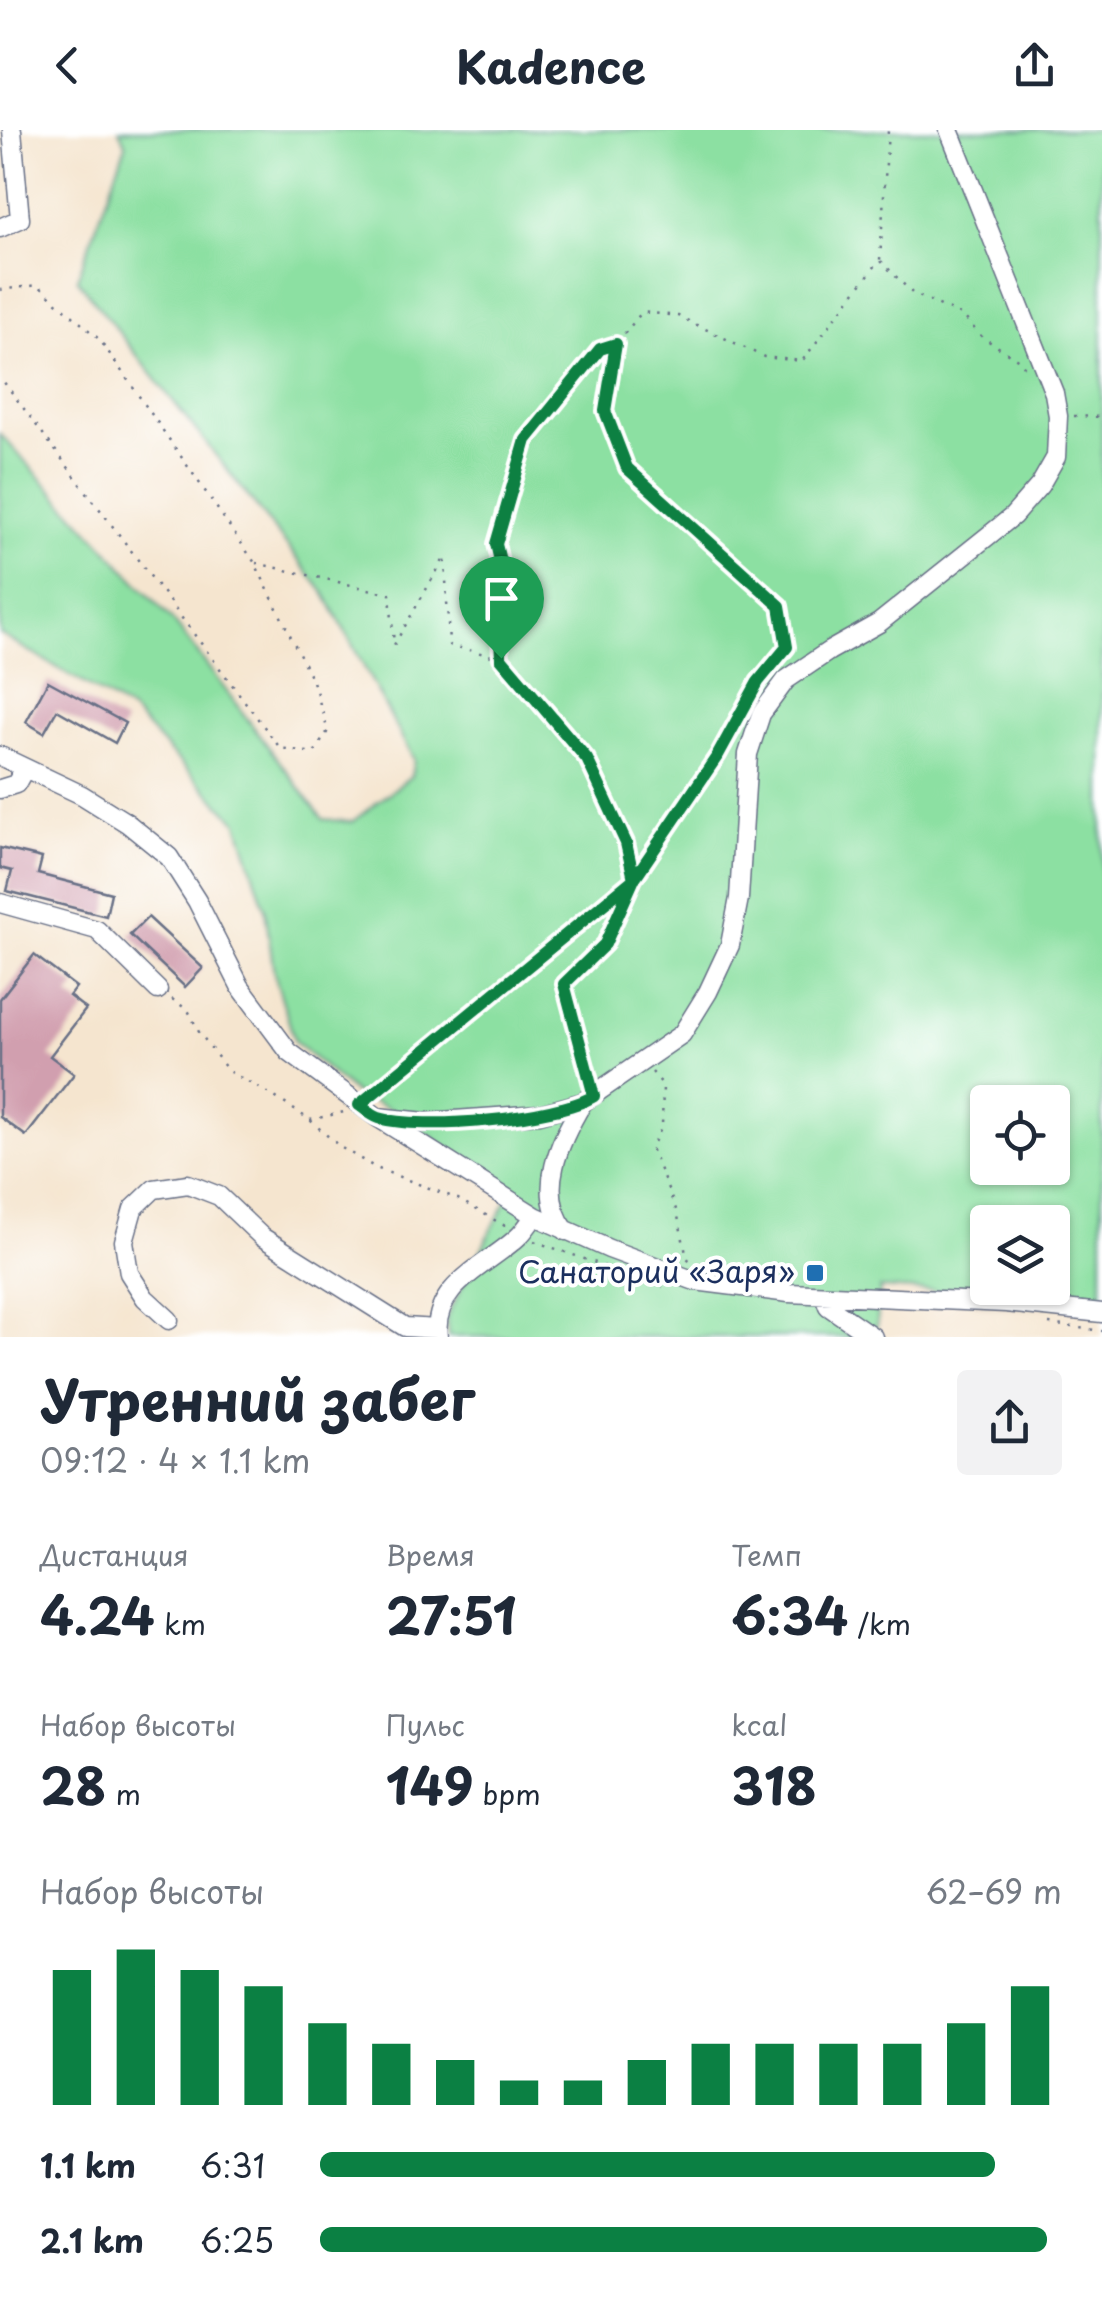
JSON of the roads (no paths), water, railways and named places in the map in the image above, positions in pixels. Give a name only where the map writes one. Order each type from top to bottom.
[{"type":"street","points":[[0,228],[20,219],[12,130]]},
{"type":"street","points":[[377,1118],[426,1122],[540,1114],[588,1099],[682,1034],[730,946],[740,898],[748,754],[761,714],[786,680],[878,623],[1013,516],[1040,485],[1056,457],[1058,416],[1054,393],[949,130]]},
{"type":"street","points":[[0,756],[82,795],[127,822],[169,857],[197,900],[240,986],[289,1052],[377,1118],[535,1216],[695,1281],[824,1295],[988,1302],[1102,1312]]},
{"type":"street","points":[[0,789],[16,784],[25,768]]},
{"type":"street","points":[[0,904],[97,930],[158,990]]},
{"type":"street","points":[[567,1232],[556,1218],[553,1205],[554,1164],[566,1130],[588,1099]]},
{"type":"street","points":[[169,1320],[144,1298],[129,1274],[124,1242],[133,1209],[154,1189],[188,1184],[219,1196],[262,1237],[404,1332],[437,1333],[442,1308],[458,1282],[520,1235],[535,1216]]},
{"type":"street","points":[[824,1295],[828,1306],[873,1337]]},
{"type":"place","name":"Санаторий «Заря»","points":[[815,1273]]}]
